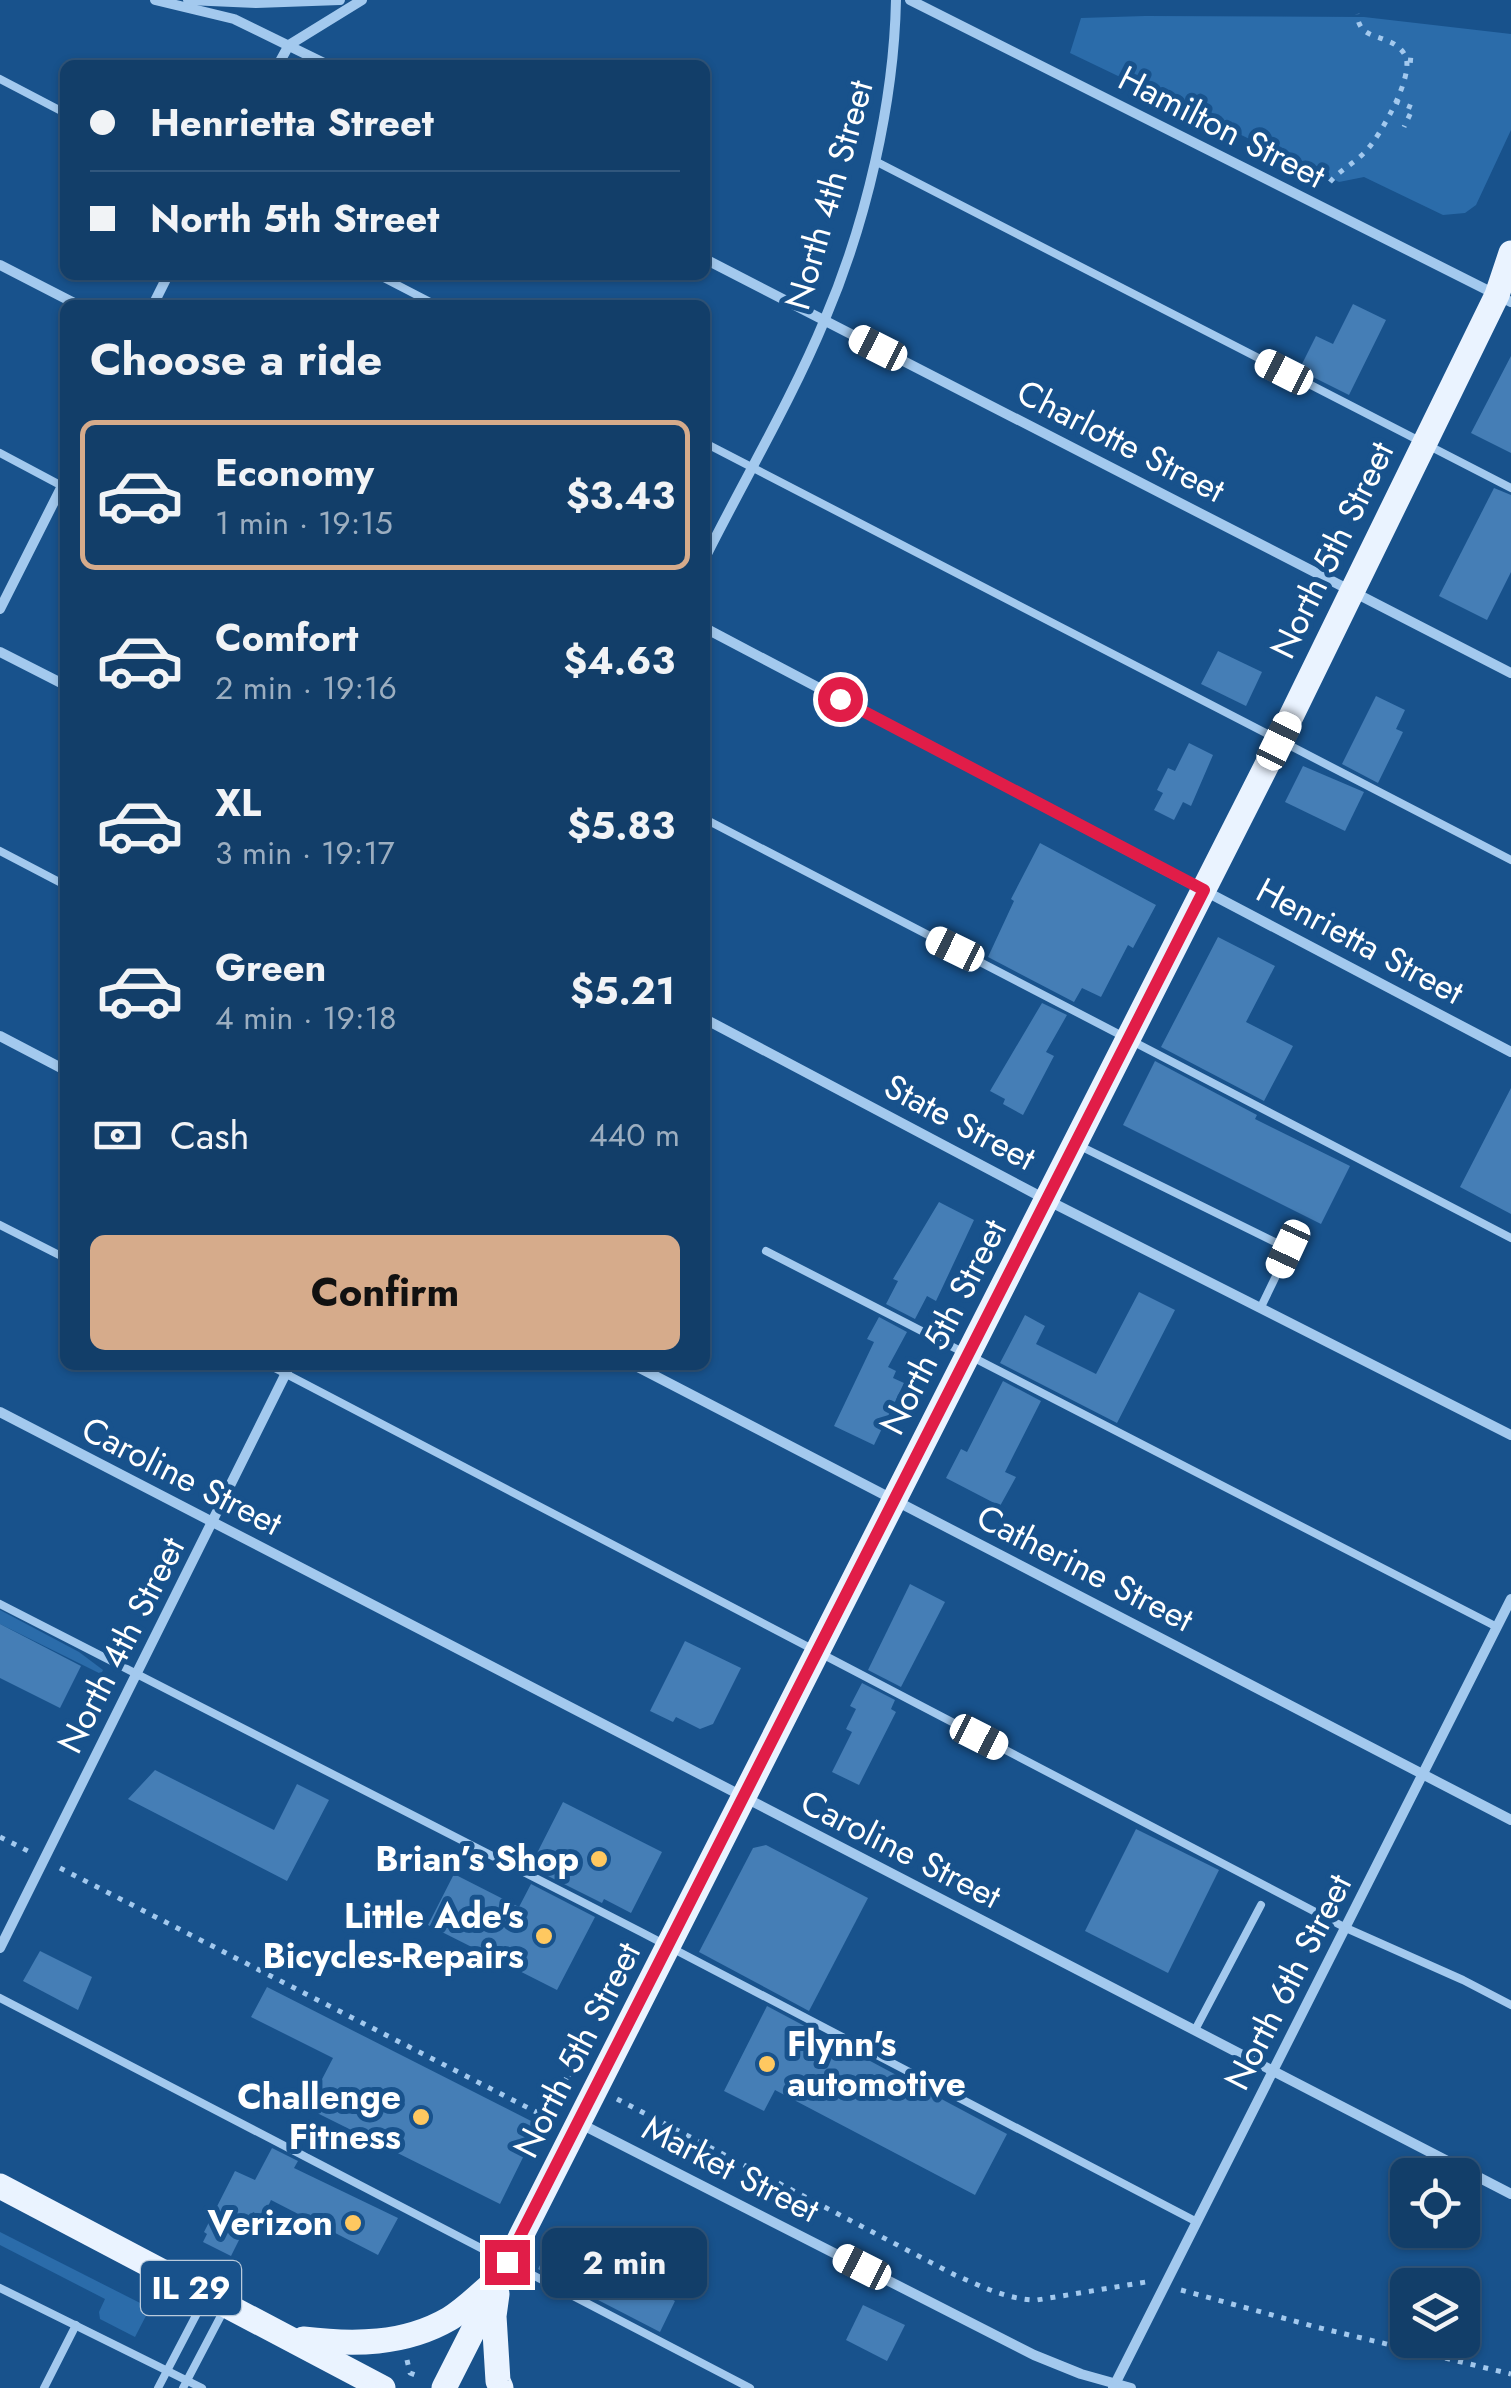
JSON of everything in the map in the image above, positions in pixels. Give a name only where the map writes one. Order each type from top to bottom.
[{"type":"main road","name":"North 5th Street","points":[[444,2388],[1130,1038],[1423,443],[1506,291],[1511,253]]},
{"type":"main road","name":"IL 29","points":[[0,2186],[383,2388]]},
{"type":"main road","points":[[287,2338],[392,2341],[449,2319],[503,2270]]},
{"type":"main road","points":[[501,2388],[494,2316],[503,2270]]},
{"type":"street","points":[[155,0],[234,19],[318,60]]},
{"type":"street","points":[[188,0],[340,0]]},
{"type":"street","points":[[281,60],[289,45],[362,0]]},
{"type":"street","name":"North 4th Street","points":[[710,548],[825,320],[845,266],[894,66],[896,0]]},
{"type":"street","name":"Hamilton Street","points":[[910,0],[1506,291]]},
{"type":"street","name":"Charlotte Street","points":[[710,262],[1511,672]]},
{"type":"street","points":[[0,264],[68,300]]},
{"type":"street","points":[[0,610],[60,489]]},
{"type":"street","name":"Henrietta Street","points":[[710,631],[1511,1052]]},
{"type":"street","points":[[0,652],[60,682]]},
{"type":"street","name":"State Street","points":[[710,1022],[1048,1200],[1511,1435]]},
{"type":"street","points":[[0,1036],[60,1067]]},
{"type":"street","name":"North 4th Street","points":[[0,1948],[288,1370]]},
{"type":"street","name":"Catherine Street","points":[[644,1370],[1511,1820]]},
{"type":"street","name":"Caroline Street","points":[[0,1412],[1511,2194]]},
{"type":"street","name":"North 6th Street","points":[[1114,2386],[1511,1599]]},
{"type":"street","name":"Market Street","points":[[578,2122],[1034,2355],[1114,2386],[1132,2388]]},
{"type":"lane","points":[[0,79],[60,110]]},
{"type":"lane","points":[[874,160],[1511,488]]},
{"type":"lane","points":[[388,280],[426,300]]},
{"type":"lane","points":[[710,446],[1511,860]]},
{"type":"lane","points":[[0,453],[60,482]]},
{"type":"lane","points":[[710,822],[1511,1238]]},
{"type":"lane","points":[[0,850],[60,882]]},
{"type":"lane","points":[[1076,1144],[1288,1249],[1261,1308]]},
{"type":"lane","points":[[0,1224],[60,1255]]},
{"type":"lane","points":[[766,1251],[1496,1628]]},
{"type":"lane","points":[[290,1370],[1346,1928],[1464,1980],[1511,2006]]},
{"type":"lane","points":[[0,1604],[669,1946],[1197,2222]]},
{"type":"lane","points":[[1195,2030],[1261,1905]]},
{"type":"lane","points":[[0,1998],[503,2270],[750,2388]]},
{"type":"lane","points":[[0,2288],[167,2370],[185,2384],[202,2388]]},
{"type":"lane","points":[[158,2388],[216,2301]]},
{"type":"lane","points":[[185,2384],[216,2301]]},
{"type":"lane","points":[[44,2388],[76,2325]]},
{"type":"path","points":[[1356,14],[1360,28],[1393,43],[1408,60],[1420,61]]},
{"type":"path","points":[[1330,182],[1375,140],[1395,101],[1408,60]]},
{"type":"path","points":[[1395,101],[1413,108],[1404,127]]},
{"type":"path","points":[[1375,140],[1384,144]]},
{"type":"path","points":[[1164,2285],[1511,2374]]},
{"type":"path","points":[[406,2355],[410,2373],[418,2376]]},
{"type":"shaded area","points":[[1364,17],[1511,34],[1511,130],[1476,205],[1465,213],[1443,215],[1364,177],[1339,182],[1070,53],[1081,18]]},
{"type":"shaded area","points":[[0,1610],[79,1652],[103,1670],[101,1674],[0,1624]]},
{"type":"shaded area","points":[[0,2232],[150,2308],[135,2337],[100,2319],[105,2299],[0,2245]]},
{"type":"building","points":[[1353,304],[1386,320],[1349,395],[1299,370],[1316,336],[1333,344]]},
{"type":"building","points":[[1511,356],[1511,453],[1471,433]]},
{"type":"building","points":[[1494,488],[1511,495],[1511,572],[1487,620],[1439,596]]},
{"type":"building","points":[[1218,651],[1262,672],[1246,706],[1201,684]]},
{"type":"building","points":[[1376,696],[1405,710],[1396,729],[1403,732],[1378,783],[1342,764]]},
{"type":"building","points":[[1189,743],[1213,755],[1191,806],[1183,802],[1174,820],[1154,810],[1163,793],[1157,790],[1168,768],[1175,771]]},
{"type":"building","points":[[1303,766],[1364,792],[1345,831],[1285,802]]},
{"type":"building","points":[[1040,843],[1156,905],[1133,948],[1128,945],[1101,997],[1082,988],[1074,1002],[988,957],[1014,901],[1011,899]]},
{"type":"building","points":[[1218,937],[1275,966],[1246,1022],[1293,1046],[1264,1101],[1161,1047]]},
{"type":"building","points":[[1042,1003],[1067,1015],[1046,1052],[1054,1056],[1023,1115],[990,1091]]},
{"type":"building","points":[[1155,1061],[1257,1115],[1255,1119],[1350,1166],[1321,1224],[1123,1125]]},
{"type":"building","points":[[1511,1088],[1511,1214],[1460,1187]]},
{"type":"building","points":[[939,1202],[974,1220],[936,1301],[927,1296],[915,1319],[886,1304],[898,1281],[893,1279]]},
{"type":"building","points":[[1139,1292],[1175,1310],[1117,1423],[1000,1363],[1025,1315],[1045,1326],[1036,1344],[1096,1374]]},
{"type":"building","points":[[879,1317],[907,1332],[888,1367],[896,1371],[893,1378],[904,1383],[874,1445],[834,1426],[874,1342],[867,1339]]},
{"type":"building","points":[[1003,1381],[1041,1401],[1005,1472],[1016,1477],[1000,1506],[946,1478],[961,1449],[967,1452]]},
{"type":"building","points":[[910,1584],[945,1602],[901,1687],[868,1670]]},
{"type":"building","points":[[0,1624],[81,1666],[60,1708],[0,1678]]},
{"type":"building","points":[[685,1641],[741,1668],[713,1724],[700,1729],[676,1717],[673,1722],[650,1711]]},
{"type":"building","points":[[862,1683],[895,1700],[891,1709],[896,1712],[859,1785],[832,1772],[852,1732],[846,1729],[856,1709],[850,1706]]},
{"type":"building","points":[[155,1770],[274,1830],[297,1784],[329,1800],[287,1881],[128,1799]]},
{"type":"building","points":[[563,1802],[662,1852],[631,1913],[538,1871],[540,1867],[532,1863]]},
{"type":"building","points":[[1136,1829],[1219,1870],[1168,1973],[1085,1931]]},
{"type":"building","points":[[766,1845],[868,1898],[809,2011],[699,1952],[753,1848]]},
{"type":"building","points":[[454,1874],[519,1907],[531,1884],[595,1917],[557,1990],[428,1925]]},
{"type":"building","points":[[40,1951],[92,1977],[78,2010],[23,1981]]},
{"type":"building","points":[[267,1987],[539,2125],[500,2204],[307,2108],[333,2058],[251,2017]]},
{"type":"building","points":[[767,2006],[1007,2134],[975,2195],[775,2090],[764,2111],[724,2091]]},
{"type":"building","points":[[272,2148],[298,2161],[294,2168],[398,2218],[378,2255],[271,2200],[263,2217],[253,2212],[231,2256],[203,2242],[207,2234],[204,2232],[235,2171],[255,2180]]},
{"type":"building","points":[[552,2242],[590,2261],[597,2248],[611,2255],[617,2242],[656,2262],[645,2285],[675,2301],[660,2332],[538,2269]]},
{"type":"building","points":[[863,2305],[905,2325],[887,2361],[846,2340]]},
{"type":"place","name":"Brian’s Shop","points":[[599,1859]]},
{"type":"place","name":"Little Ade's Bicycles-Repairs","points":[[544,1936]]},
{"type":"place","name":"Flynn's automotive","points":[[767,2064]]},
{"type":"place","name":"Challenge Fitness","points":[[421,2117]]},
{"type":"place","name":"Verizon","points":[[353,2223]]},
{"type":"route","points":[[507,2262],[1204,890],[840,699]]}]
